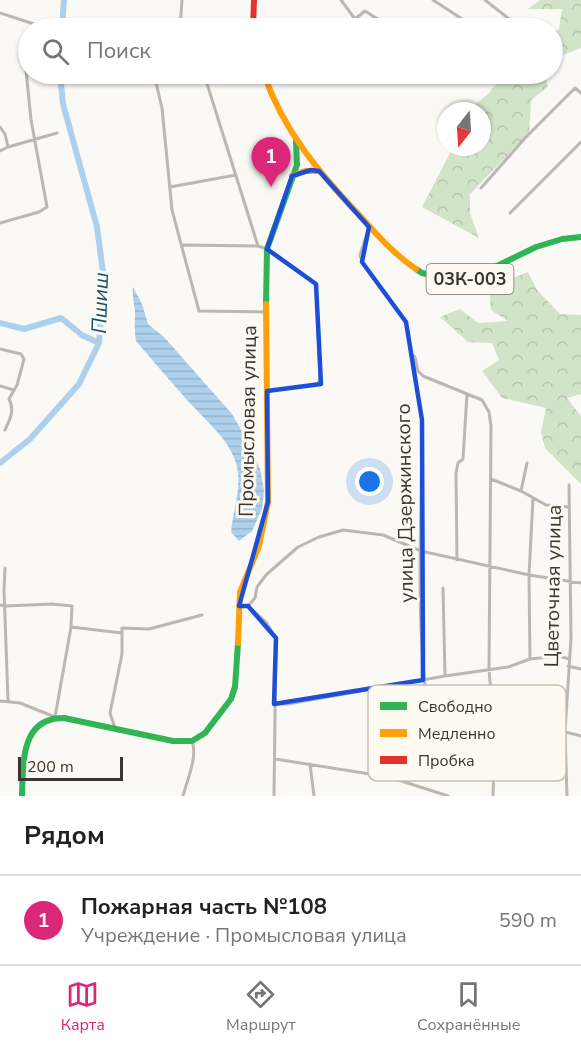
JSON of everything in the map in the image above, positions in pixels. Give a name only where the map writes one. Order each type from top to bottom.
[{"type":"main road","points":[[253,18],[254,0]]},
{"type":"main road","name":"03К-003","points":[[267,84],[296,141],[319,171],[398,257],[422,273],[456,281],[470,279],[536,247],[562,239],[581,237]]},
{"type":"main road","name":"Промысловая улица","points":[[192,741],[205,733],[231,699],[235,687],[238,655],[240,592],[266,522],[268,502],[267,249],[298,157],[296,141]]},
{"type":"main road","points":[[292,176],[305,171],[319,171]]},
{"type":"main road","points":[[22,796],[28,738],[35,728],[55,717],[173,741],[192,741]]},
{"type":"street","points":[[181,18],[182,0]]},
{"type":"street","points":[[341,0],[354,18]]},
{"type":"street","points":[[433,0],[461,18]]},
{"type":"street","points":[[485,0],[508,18]]},
{"type":"street","points":[[357,18],[365,11],[376,18]]},
{"type":"street","points":[[0,13],[18,19]]},
{"type":"street","points":[[0,223],[39,212],[47,207],[31,120],[27,84]]},
{"type":"street","points":[[156,84],[162,108],[172,210],[199,311],[266,312]]},
{"type":"street","points":[[207,84],[258,246]]},
{"type":"street","points":[[481,188],[526,137],[575,88],[581,93]]},
{"type":"street","points":[[0,127],[5,134],[8,147]]},
{"type":"street","points":[[0,151],[57,133]]},
{"type":"street","points":[[510,213],[581,142]]},
{"type":"street","points":[[577,147],[581,151]]},
{"type":"street","points":[[170,187],[236,175]]},
{"type":"street","name":"улица Дзержинского","points":[[369,227],[360,255],[362,262],[406,322],[422,420],[421,552],[424,685]]},
{"type":"street","points":[[183,245],[258,246],[267,249],[316,284],[320,378],[318,384],[267,391]]},
{"type":"street","points":[[0,349],[21,354],[24,359],[9,399],[12,406],[11,416],[5,430]]},
{"type":"street","points":[[411,354],[415,357],[418,371],[423,376],[482,400],[489,412],[491,426],[490,685]]},
{"type":"street","points":[[0,386],[14,390]]},
{"type":"street","points":[[457,560],[456,473],[458,464],[463,459],[467,394]]},
{"type":"street","points":[[521,491],[527,463]]},
{"type":"street","points":[[490,479],[521,491],[546,506],[569,507]]},
{"type":"street","name":"Цветочная улица","points":[[566,710],[571,638],[569,485]]},
{"type":"street","points":[[530,659],[529,575],[533,498]]},
{"type":"street","points":[[248,606],[255,598],[257,587],[266,575],[298,547],[319,537],[343,530],[383,535],[421,552],[570,583],[581,583]]},
{"type":"street","points":[[5,568],[8,702]]},
{"type":"street","points":[[443,588],[445,676]]},
{"type":"street","points":[[0,604],[5,606],[52,604],[72,606],[71,627],[55,717],[35,711],[30,707],[0,701]]},
{"type":"street","points":[[239,606],[248,606],[266,622],[276,638],[274,796]]},
{"type":"street","points":[[115,729],[110,713],[122,654],[122,628],[149,629],[202,615]]},
{"type":"street","points":[[71,627],[122,633]]},
{"type":"street","points":[[395,685],[489,670],[530,659],[559,656],[569,659]]},
{"type":"street","points":[[568,666],[581,669]]},
{"type":"street","points":[[274,704],[288,704],[368,690]]},
{"type":"street","points":[[566,732],[581,736]]},
{"type":"street","points":[[183,796],[193,761],[195,748],[192,741]]},
{"type":"street","points":[[275,759],[368,774]]},
{"type":"street","points":[[310,764],[314,796]]},
{"type":"street","name":"Цветочная улица","points":[[566,764],[567,796]]},
{"type":"street","points":[[402,781],[448,796]]},
{"type":"street","points":[[493,781],[493,796]]},
{"type":"street","points":[[433,791],[434,796]]},
{"type":"highlighted area","points":[[311,170],[319,171],[369,227],[362,262],[406,322],[422,420],[423,680],[274,704],[276,638],[248,606],[239,606],[268,502],[267,391],[321,384],[316,284],[267,249],[292,176]]},
{"type":"green space","points":[[540,0],[581,0],[581,48],[563,55],[562,9],[528,9]]},
{"type":"green space","points":[[496,84],[547,84],[548,87],[531,100],[529,133],[470,194],[470,213],[479,238],[422,207],[448,156],[491,156],[491,102],[478,102]]},
{"type":"green space","points":[[528,272],[537,290],[560,314],[581,315],[581,394],[567,398],[581,416],[581,484],[545,448],[541,432],[546,408],[502,398],[482,371],[499,360],[492,343],[468,342],[440,317],[460,309],[478,323],[508,321],[491,310],[489,287]]},
{"type":"water","points":[[133,287],[142,304],[148,324],[164,337],[232,414],[251,447],[260,469],[264,490],[262,509],[252,531],[239,541],[231,532],[238,480],[233,454],[215,430],[136,341]]},
{"type":"waterway","name":"Пшиш","points":[[63,18],[64,0]]},
{"type":"waterway","name":"Пшиш","points":[[0,463],[30,439],[79,384],[99,343],[104,280],[97,227],[63,104],[61,84]]},
{"type":"waterway","points":[[0,323],[24,329],[61,318],[82,335],[99,343]]},
{"type":"traffic: fast","points":[[266,304],[267,249],[297,165],[296,141]]},
{"type":"traffic: fast","points":[[416,269],[422,273],[456,281],[470,279],[536,247],[562,239],[581,237]]},
{"type":"traffic: fast","points":[[22,796],[23,764],[28,741],[40,725],[52,719],[64,718],[173,741],[192,741],[205,733],[231,699],[235,687],[238,643]]},
{"type":"traffic: slow","points":[[268,84],[293,133],[318,169],[381,239],[416,269]]},
{"type":"traffic: slow","points":[[292,176],[305,171],[319,171]]},
{"type":"traffic: slow","points":[[238,643],[240,592],[259,546],[268,502],[266,304]]},
{"type":"traffic: jam","points":[[253,18],[254,0]]},
{"type":"place","name":"Пожарная часть №108","points":[[271,187]]}]
